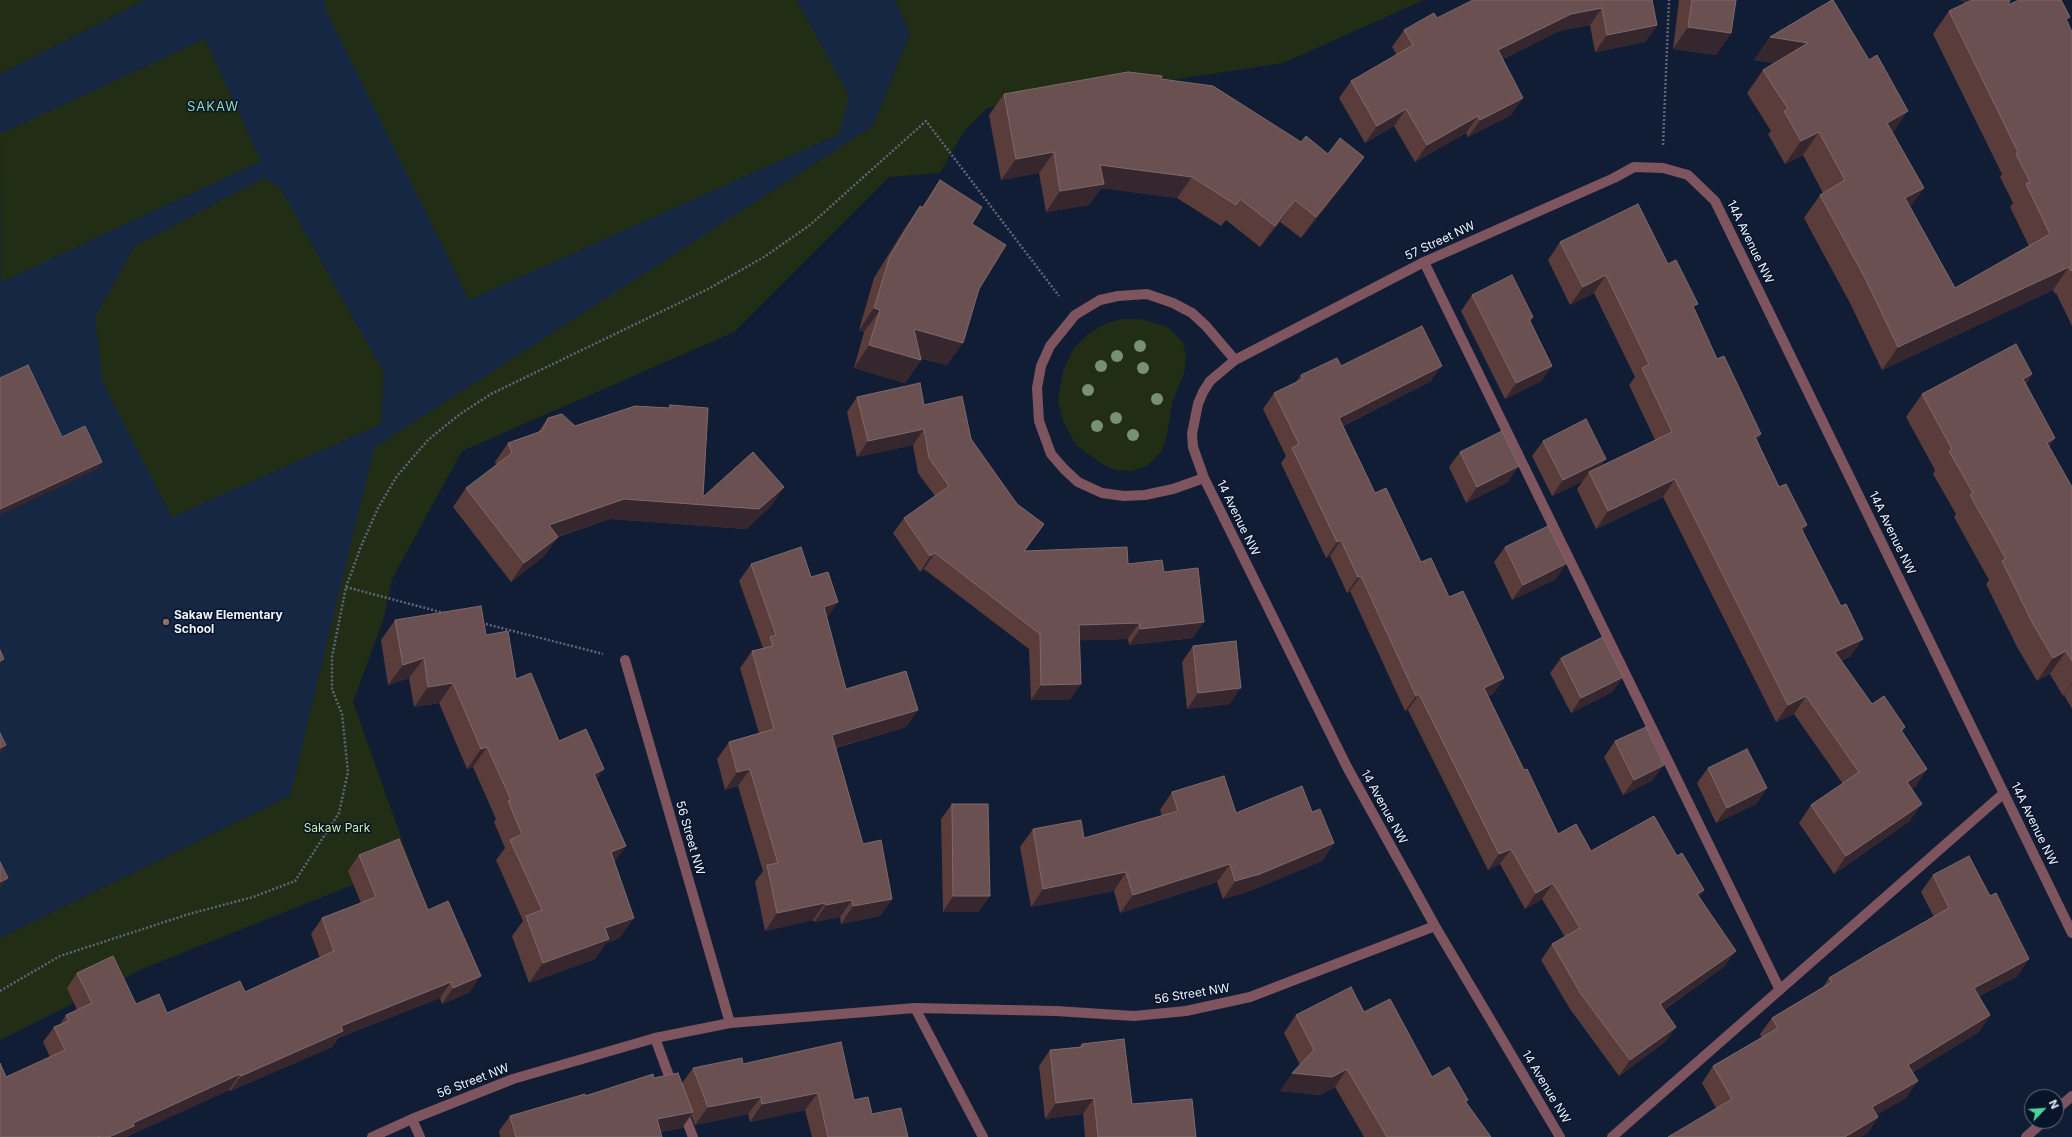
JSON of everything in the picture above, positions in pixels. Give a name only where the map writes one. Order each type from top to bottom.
[{"type":"street","name":"57 Street NW","points":[[1192,447],[1194,420],[1198,404],[1210,381],[1235,360],[1424,262],[1614,178],[1634,167],[1663,168]]},
{"type":"street","name":"14A Avenue NW","points":[[1663,168],[1688,176],[1715,201],[2072,934]]},
{"type":"street","points":[[1424,262],[1780,990]]},
{"type":"street","name":"14 Avenue NW","points":[[1204,478],[1173,490],[1145,495],[1124,496],[1102,493],[1078,482],[1051,454],[1039,422],[1037,388],[1041,366],[1050,346],[1062,329],[1075,315],[1100,300],[1118,296],[1147,294],[1173,303],[1192,314],[1206,326],[1235,360]]},
{"type":"street","name":"14 Avenue NW","points":[[1192,447],[1204,478],[1347,767],[1435,926],[1560,1137]]},
{"type":"street","name":"56 Street NW","points":[[625,660],[730,1023]]},
{"type":"street","points":[[1612,1137],[2004,792]]},
{"type":"street","name":"56 Street NW","points":[[372,1137],[412,1119],[513,1079],[654,1038],[730,1023],[914,1008],[1056,1011],[1134,1016],[1186,1011],[1250,997],[1435,926]]},
{"type":"street","points":[[914,1008],[983,1137]]},
{"type":"street","points":[[654,1038],[693,1137]]},
{"type":"street","points":[[2064,1103],[2072,1096]]},
{"type":"street","points":[[412,1119],[420,1137]]},
{"type":"street","points":[[2026,1137],[2035,1129]]},
{"type":"path","points":[[1663,168],[1663,122],[1669,0]]},
{"type":"path","points":[[0,991],[60,956],[189,914],[253,897],[295,881],[324,840],[339,813],[348,772],[342,714],[332,689],[332,657],[346,587],[362,544],[378,508],[397,476],[428,440],[455,418],[492,394],[708,289],[764,257],[810,225],[926,121],[1059,296]]},
{"type":"path","points":[[346,587],[451,615]]},
{"type":"path","points":[[474,621],[625,660]]},
{"type":"shaded area","name":"Sakaw Elementary School","points":[[145,0],[895,0],[910,33],[873,126],[375,448],[290,796],[0,938],[0,74]]},
{"type":"green space","points":[[0,0],[145,0],[0,74]]},
{"type":"green space","points":[[325,0],[797,0],[849,96],[839,134],[469,300],[324,6]]},
{"type":"green space","name":"Sakaw Park","points":[[895,0],[1424,0],[1283,63],[987,108],[964,131],[940,173],[889,177],[734,332],[462,451],[392,579],[383,621],[353,702],[410,862],[142,969],[0,1040],[0,938],[290,796],[374,448],[873,126],[910,33]]},
{"type":"green space","points":[[205,39],[261,161],[1,282],[0,134]]},
{"type":"green space","points":[[264,178],[280,188],[384,373],[381,424],[172,517],[103,383],[95,317],[135,246]]},
{"type":"green space","points":[[1120,319],[1141,319],[1168,327],[1183,342],[1186,356],[1184,374],[1172,403],[1167,435],[1161,452],[1147,466],[1132,471],[1115,470],[1102,464],[1076,445],[1063,421],[1058,400],[1063,371],[1074,348],[1088,334],[1101,326]]},
{"type":"building","points":[[1473,0],[1652,0],[1657,25],[1607,35],[1602,8],[1571,14],[1498,50],[1523,98],[1480,120],[1478,116],[1427,145],[1406,109],[1377,126],[1351,81],[1413,45],[1404,30],[1434,13],[1437,18]]},
{"type":"building","points":[[1692,0],[1736,0],[1731,33],[1688,27]]},
{"type":"building","points":[[1832,0],[1869,60],[1877,55],[1908,111],[1887,123],[1924,188],[1905,198],[1955,288],[2050,234],[2026,184],[2030,182],[2016,154],[2018,152],[1949,11],[1972,0],[2010,0],[2008,5],[2019,0],[2061,0],[2070,17],[2066,19],[2072,32],[2071,271],[2069,267],[1898,347],[1866,280],[1820,195],[1845,180],[1819,132],[1801,141],[1784,111],[1788,109],[1763,70],[1808,43],[1770,37]]},
{"type":"building","points":[[1128,72],[1162,76],[1161,79],[1213,86],[1301,142],[1306,136],[1328,154],[1340,138],[1364,157],[1316,217],[1295,200],[1275,226],[1240,199],[1236,205],[1192,177],[1100,165],[1104,184],[1060,191],[1054,152],[1016,159],[1004,94]]},
{"type":"building","points":[[940,180],[982,207],[972,224],[1006,245],[979,289],[963,343],[914,329],[921,360],[869,345],[880,310],[874,308],[890,256],[920,206],[923,208]]},
{"type":"building","points":[[1638,204],[1668,264],[1676,260],[1698,304],[1693,306],[1717,359],[1724,356],[1761,434],[1755,437],[1779,487],[1786,484],[1807,525],[1801,528],[1841,606],[1846,604],[1863,639],[1835,652],[1872,704],[1884,696],[1905,727],[1901,730],[1927,769],[1907,782],[1922,804],[1846,856],[1811,805],[1859,772],[1806,696],[1788,705],[1675,479],[1608,511],[1589,472],[1672,432],[1642,368],[1649,364],[1606,275],[1583,287],[1560,242]]},
{"type":"building","points":[[1512,275],[1533,317],[1529,319],[1552,366],[1516,383],[1472,295]]},
{"type":"building","points":[[1422,326],[1442,366],[1339,418],[1375,493],[1386,488],[1421,562],[1431,558],[1449,597],[1463,591],[1504,678],[1484,688],[1524,770],[1527,769],[1558,834],[1576,824],[1591,851],[1654,816],[1677,856],[1682,853],[1704,890],[1697,894],[1736,951],[1660,1004],[1676,1027],[1630,1060],[1581,994],[1552,944],[1580,928],[1553,883],[1536,893],[1511,849],[1499,854],[1419,694],[1416,696],[1361,576],[1358,577],[1341,540],[1337,542],[1292,448],[1299,444],[1274,393],[1303,379],[1301,375],[1337,358],[1341,366]]},
{"type":"building","points":[[2016,344],[2032,374],[2023,379],[2055,438],[2047,443],[2072,487],[2072,661],[2066,651],[2053,658],[2033,624],[2002,561],[2006,559],[1970,495],[1973,493],[1949,451],[1952,449],[1922,394]]},
{"type":"building","points":[[28,365],[62,437],[85,426],[102,462],[0,509],[0,378]]},
{"type":"building","points":[[920,383],[924,405],[962,396],[971,439],[1017,504],[1044,524],[1024,551],[1127,547],[1128,564],[1162,560],[1164,572],[1198,568],[1204,622],[1140,629],[1139,623],[1079,625],[1081,684],[1041,685],[1040,634],[935,553],[930,556],[904,518],[949,486],[929,458],[924,429],[868,441],[857,397]]},
{"type":"building","points":[[670,405],[708,408],[703,497],[753,452],[784,487],[759,509],[624,499],[549,525],[558,537],[524,563],[466,488],[512,453],[508,443],[542,431],[548,418],[562,414],[575,426],[635,406],[670,408]]},
{"type":"building","points":[[1586,419],[1606,459],[1563,480],[1543,441]]},
{"type":"building","points":[[1502,431],[1519,466],[1477,487],[1460,452]]},
{"type":"building","points":[[1548,526],[1567,563],[1523,585],[1505,547]]},
{"type":"building","points":[[801,547],[811,577],[828,572],[838,602],[824,607],[846,689],[906,671],[918,710],[832,735],[863,844],[881,840],[892,899],[853,906],[852,900],[826,905],[825,903],[777,913],[767,865],[778,863],[750,769],[737,772],[729,742],[774,729],[752,651],[773,646],[770,637],[776,635],[751,564]]},
{"type":"building","points":[[481,606],[486,635],[508,631],[516,679],[531,673],[559,741],[586,729],[604,769],[594,774],[626,846],[611,852],[634,918],[605,928],[609,939],[543,963],[526,916],[542,910],[510,840],[522,834],[508,801],[511,800],[487,747],[481,749],[453,683],[428,687],[424,658],[403,665],[395,620]]},
{"type":"building","points":[[1603,637],[1623,677],[1581,698],[1561,658]]},
{"type":"building","points":[[1236,641],[1241,688],[1198,693],[1193,646]]},
{"type":"building","points":[[0,650],[4,659],[0,661]]},
{"type":"building","points":[[1646,727],[1664,765],[1634,780],[1615,741]]},
{"type":"building","points":[[0,733],[6,745],[0,748]]},
{"type":"building","points":[[1747,749],[1767,788],[1727,808],[1708,768]]},
{"type":"building","points":[[1224,776],[1236,813],[1302,786],[1312,812],[1320,809],[1334,843],[1260,874],[1235,881],[1230,864],[1133,895],[1126,872],[1043,889],[1033,829],[1081,820],[1084,838],[1178,811],[1172,792]]},
{"type":"building","points":[[952,804],[988,804],[990,896],[953,896]]},
{"type":"building","points":[[399,839],[428,910],[448,901],[481,976],[453,988],[451,982],[341,1026],[343,1031],[241,1076],[240,1074],[133,1123],[134,1126],[109,1137],[0,1137],[0,1063],[6,1077],[65,1050],[54,1027],[69,1021],[66,1015],[92,1003],[77,973],[113,956],[136,1004],[159,994],[167,1013],[240,981],[245,992],[334,951],[322,918],[376,897],[359,855]]},
{"type":"building","points":[[1969,856],[1990,896],[1996,893],[2029,959],[1974,988],[1990,1015],[1908,1065],[1918,1081],[1872,1107],[1878,1117],[1845,1137],[1668,1137],[1732,1099],[1713,1066],[1778,1028],[1772,1018],[1832,982],[1829,978],[1949,908],[1933,875]]},
{"type":"building","points":[[0,862],[8,878],[0,882]]},
{"type":"building","points":[[1351,987],[1364,1012],[1390,999],[1432,1077],[1449,1067],[1468,1100],[1465,1101],[1491,1137],[1387,1137],[1347,1069],[1332,1077],[1292,1073],[1314,1050],[1296,1015]]},
{"type":"building","points":[[1124,1039],[1132,1104],[1192,1099],[1196,1137],[1098,1137],[1094,1098],[1056,1103],[1050,1050],[1082,1047],[1082,1044]]},
{"type":"building","points":[[841,1042],[854,1100],[868,1097],[872,1114],[901,1108],[908,1137],[828,1137],[818,1093],[762,1104],[761,1097],[708,1107],[693,1068],[742,1058],[743,1064]]},
{"type":"building","points":[[678,1073],[693,1112],[657,1119],[662,1137],[516,1137],[510,1116],[585,1094],[585,1096],[653,1074],[654,1078]]},
{"type":"place","name":"Sakaw Elementary School","points":[[166,622]]},
{"type":"district","name":"SAKAW","points":[[213,107]]}]
